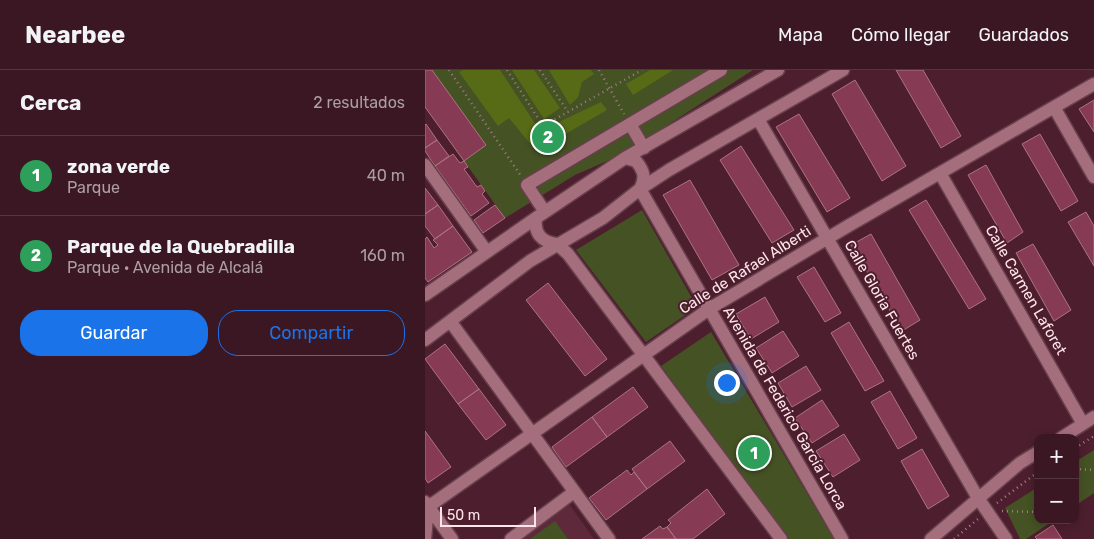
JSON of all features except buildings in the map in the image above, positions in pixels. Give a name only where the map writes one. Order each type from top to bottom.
[{"type":"street","points":[[541,215],[527,185],[721,70]]},
{"type":"street","points":[[427,291],[625,158],[779,70]]},
{"type":"street","points":[[425,340],[530,261],[603,218],[640,189],[669,170],[843,70]]},
{"type":"street","name":"Calle de Rafael Alberti","points":[[427,505],[532,434],[709,309],[827,238],[1094,84]]},
{"type":"street","points":[[1053,107],[1094,177]]},
{"type":"street","name":"Calle Gloria Fuertes","points":[[758,119],[978,498],[1006,539]]},
{"type":"street","points":[[630,124],[644,148]]},
{"type":"street","points":[[625,158],[636,161],[644,174],[644,180],[640,189]]},
{"type":"street","points":[[425,165],[487,252]]},
{"type":"street","name":"Calle Carmen Laforet","points":[[940,173],[1089,421]]},
{"type":"street","name":"Avenida de Federico García Lorca","points":[[640,189],[842,539]]},
{"type":"street","points":[[541,215],[535,227],[539,234],[550,243],[557,244],[568,254],[781,539]]},
{"type":"street","points":[[450,321],[609,539]]},
{"type":"street","points":[[1068,434],[1089,421]]},
{"type":"street","points":[[931,539],[1020,463],[1034,454]]},
{"type":"street","points":[[511,539],[574,492]]},
{"type":"street","points":[[425,539],[427,505]]},
{"type":"street","points":[[427,505],[452,539]]},
{"type":"path","points":[[450,70],[527,185]]},
{"type":"path","points":[[507,70],[543,126],[641,70]]},
{"type":"path","points":[[540,70],[568,112]]},
{"type":"path","points":[[599,70],[630,124]]},
{"type":"path","points":[[1079,445],[1094,436]]},
{"type":"path","points":[[1079,469],[1094,470]]},
{"type":"path","points":[[1002,511],[1034,512]]},
{"type":"shaded area","points":[[569,504],[594,539],[521,539]]},
{"type":"green space","points":[[425,70],[753,70],[621,155],[575,175],[505,218],[425,107]]},
{"type":"green space","points":[[463,70],[500,70],[540,131],[601,102],[607,110],[536,151],[509,118],[498,126],[459,72]]},
{"type":"green space","points":[[512,70],[534,70],[560,108],[544,119]]},
{"type":"green space","points":[[549,70],[591,70],[594,74],[582,82],[578,97],[570,105]]},
{"type":"green space","points":[[650,70],[673,70],[633,95],[626,84]]},
{"type":"green space","points":[[642,210],[697,307],[646,342],[576,250]]},
{"type":"green space","points":[[711,332],[834,539],[789,539],[661,366]]},
{"type":"green space","points":[[1094,450],[1094,493],[1079,503],[1079,479],[1079,459]]},
{"type":"green space","points":[[1034,490],[1034,524],[1048,524],[1026,539],[1020,539],[1005,508]]},
{"type":"green space","points":[[555,521],[568,539],[530,539]]},
{"type":"place","name":"Parque de la Quebradilla","points":[[548,137]]},
{"type":"place","name":"zona verde","points":[[754,453]]}]
